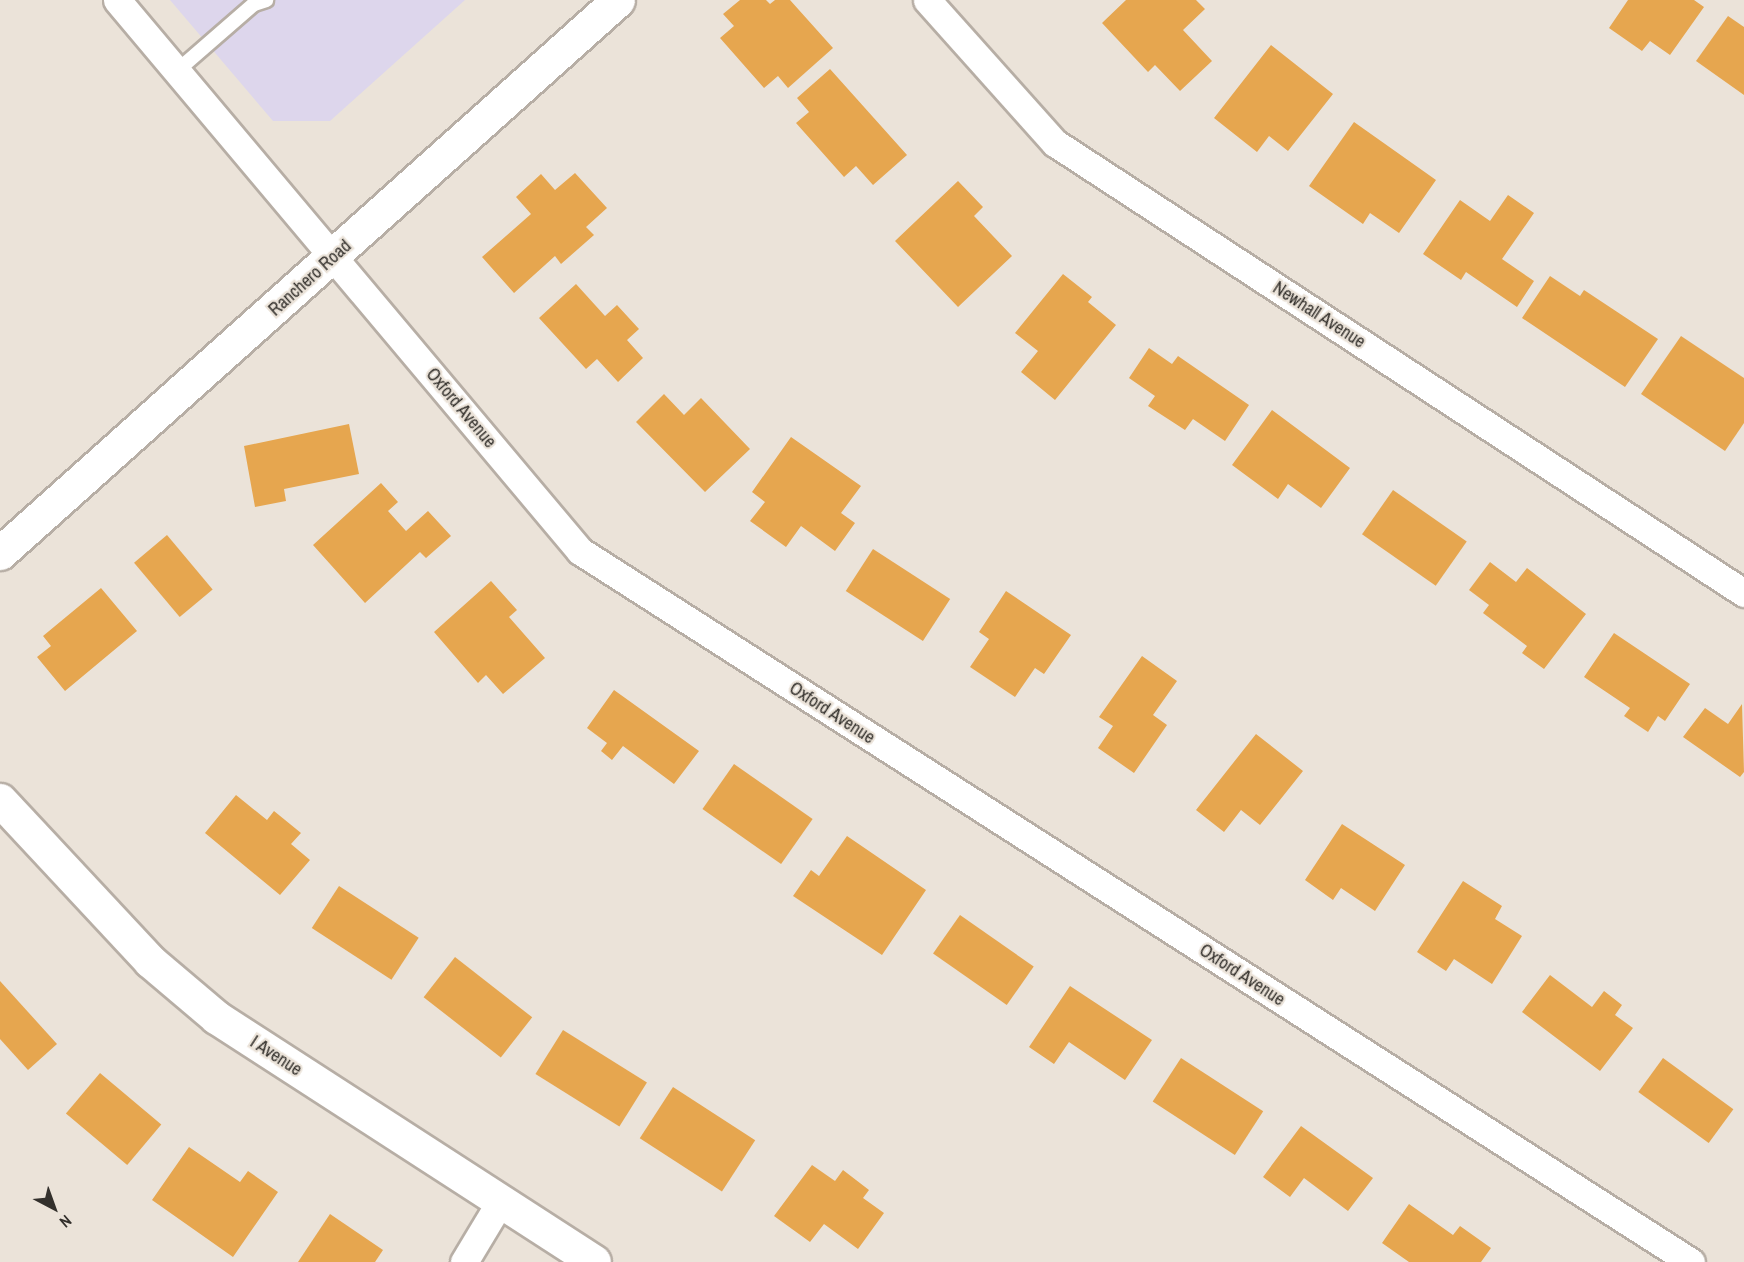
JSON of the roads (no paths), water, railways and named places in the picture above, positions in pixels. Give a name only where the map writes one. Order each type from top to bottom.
[{"type":"main road","name":"Ranchero Road","points":[[0,553],[335,256],[618,0]]},
{"type":"main road","name":"I Avenue","points":[[0,800],[150,961],[216,1017],[594,1262]]},
{"type":"street","name":"Oxford Avenue","points":[[117,0],[335,256],[580,551],[1691,1262]]},
{"type":"street","name":"Newhall Avenue","points":[[927,0],[1055,143],[1744,593]]},
{"type":"street","points":[[464,1262],[500,1202]]},
{"type":"lane","points":[[178,70],[254,4],[266,0]]}]
